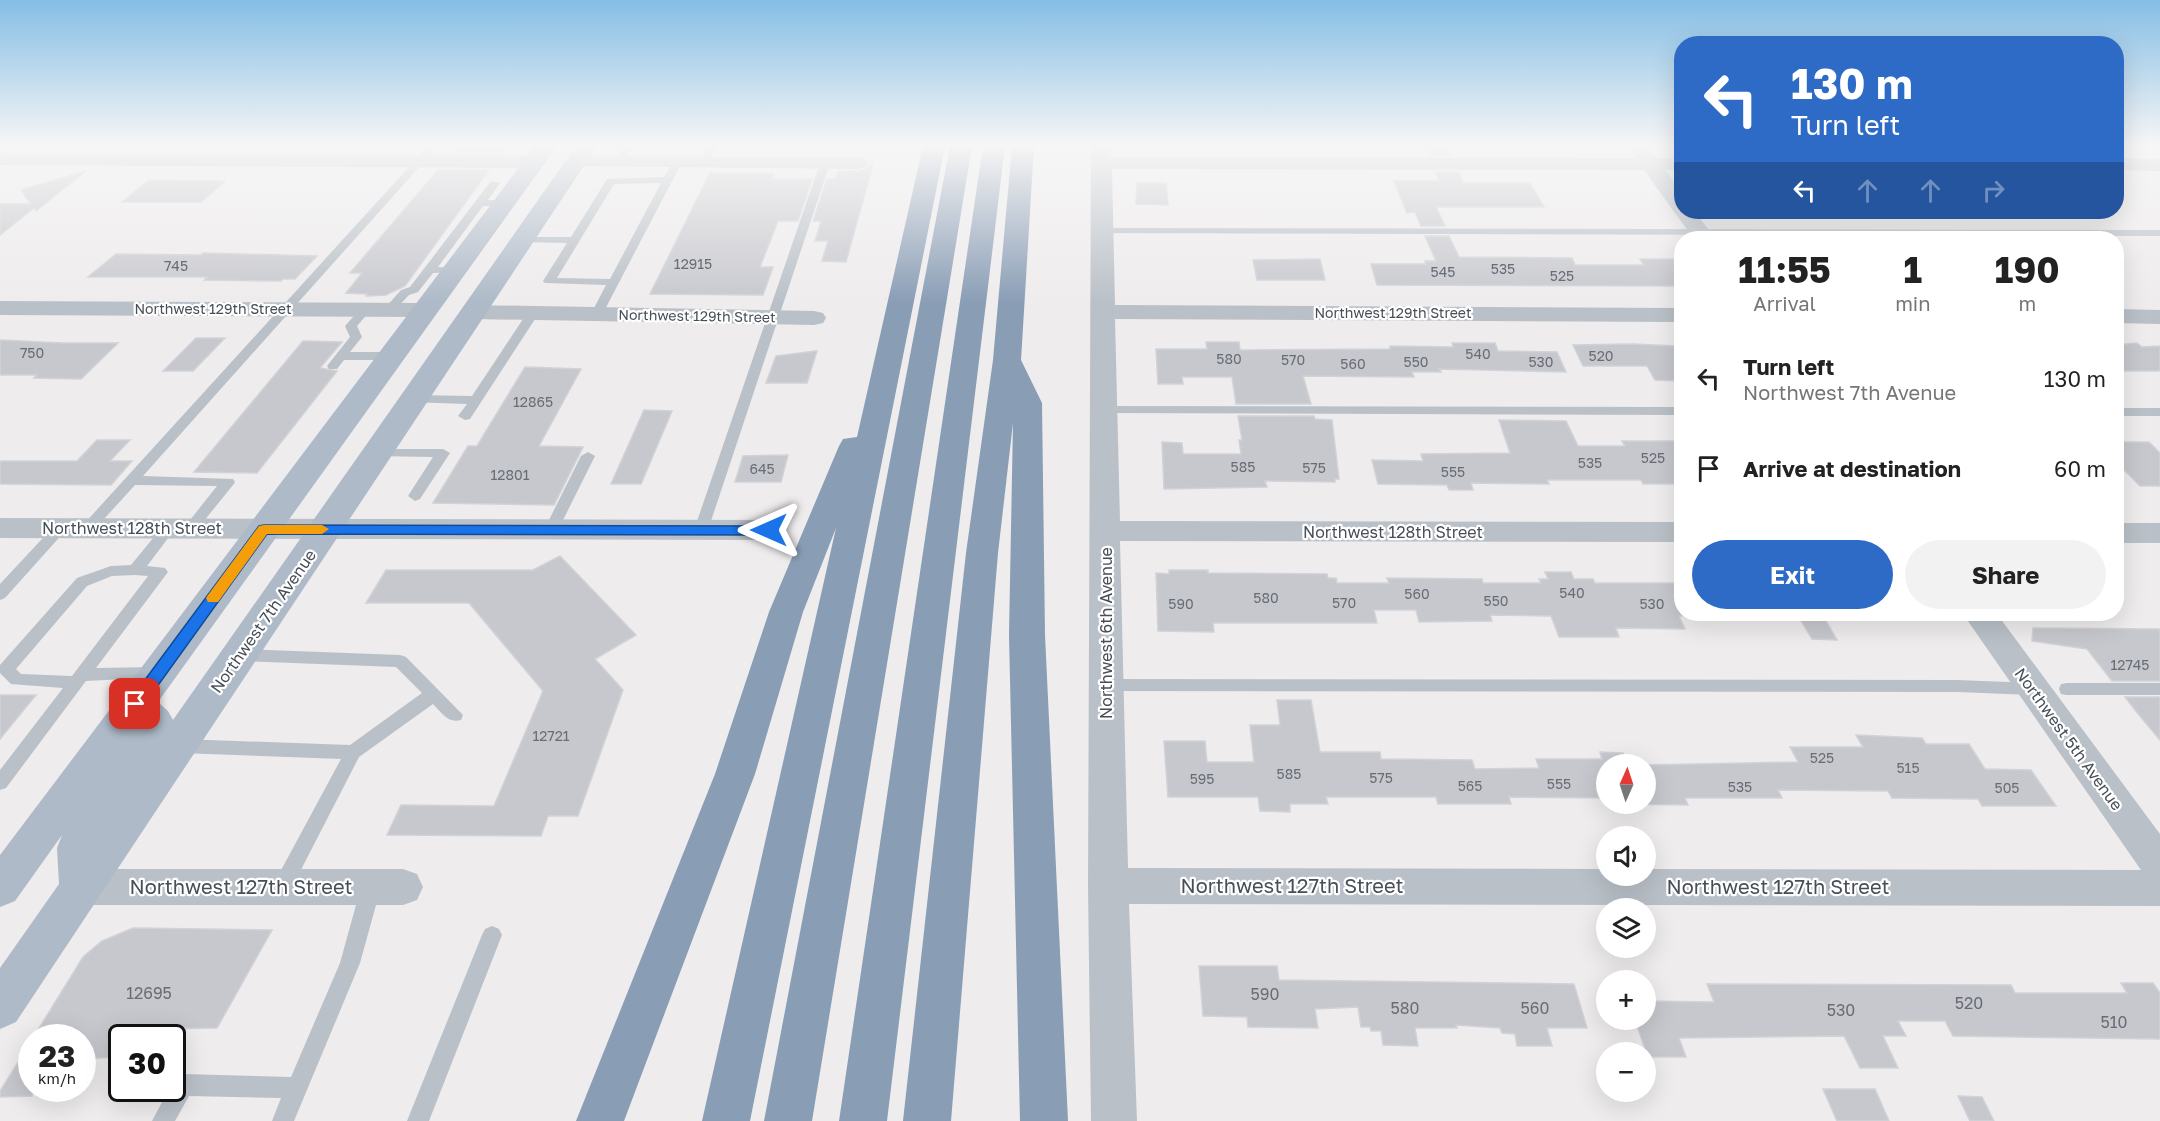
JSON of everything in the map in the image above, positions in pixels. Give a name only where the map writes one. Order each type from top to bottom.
[{"type":"highway","points":[[726,1121],[923,198]]},
{"type":"highway","points":[[788,1121],[952,198]]},
{"type":"highway","points":[[863,1121],[987,198]]},
{"type":"highway","points":[[927,1121],[982,553],[1007,360],[1019,198]]},
{"type":"highway","points":[[1007,360],[1028,403],[1027,635],[1044,1121]]},
{"type":"highway","points":[[600,1121],[735,774],[786,612],[886,367]]},
{"type":"main road","points":[[0,888],[425,310],[453,255],[495,198]]},
{"type":"main road","name":"Northwest 7th Avenue","points":[[0,1007],[550,198]]},
{"type":"main road","points":[[453,255],[461,292],[473,312]]},
{"type":"main road","points":[[425,310],[440,321],[445,331],[445,352]]},
{"type":"main road","points":[[80,887],[78,848],[89,818],[155,721],[135,704]]},
{"type":"street","name":"Northwest 6th Avenue","points":[[1102,198],[1108,886],[1114,1121]]},
{"type":"street","points":[[1690,219],[1699,231]]},
{"type":"street","name":"Northwest 129th Street","points":[[0,308],[425,310]]},
{"type":"street","name":"Northwest 129th Street","points":[[473,312],[814,318]]},
{"type":"street","name":"Northwest 129th Street","points":[[1104,312],[1674,315]]},
{"type":"street","points":[[2124,316],[2160,317]]},
{"type":"street","name":"Northwest 128th Street","points":[[0,528],[769,530]]},
{"type":"street","name":"Northwest 128th Street","points":[[1105,531],[1674,532]]},
{"type":"street","points":[[2124,533],[2160,533]]},
{"type":"street","name":"Northwest 5th Avenue","points":[[1985,621],[2050,689],[2160,865]]},
{"type":"street","name":"Northwest 127th Street","points":[[80,887],[387,886]]},
{"type":"street","name":"Northwest 127th Street","points":[[1108,886],[2160,888]]},
{"type":"lane","points":[[0,594],[131,480],[387,198]]},
{"type":"lane","points":[[391,356],[337,361],[356,338],[351,326],[405,292],[414,290],[453,255],[480,203],[489,198]]},
{"type":"lane","points":[[480,203],[489,198]]},
{"type":"lane","points":[[598,198],[549,281],[614,282]]},
{"type":"lane","points":[[597,314],[658,198]]},
{"type":"lane","points":[[701,530],[813,198]]},
{"type":"lane","points":[[1102,231],[1674,235]]},
{"type":"lane","points":[[2124,233],[2160,233]]},
{"type":"lane","points":[[522,239],[574,240]]},
{"type":"lane","points":[[465,416],[533,313]]},
{"type":"lane","points":[[413,399],[475,400]]},
{"type":"lane","points":[[1104,410],[1674,411]]},
{"type":"lane","points":[[2124,412],[2160,412]]},
{"type":"lane","points":[[378,453],[443,453],[415,496]]},
{"type":"lane","points":[[551,530],[588,456]]},
{"type":"lane","points":[[131,480],[228,482],[135,570]]},
{"type":"lane","points":[[0,783],[79,678],[159,572],[111,571],[82,582],[6,669],[17,680],[79,678],[158,673]]},
{"type":"lane","points":[[240,655],[400,661],[455,715]]},
{"type":"lane","points":[[1106,685],[1957,686],[2160,689]]},
{"type":"lane","points":[[282,886],[352,752],[434,694]]},
{"type":"lane","points":[[177,746],[352,752]]},
{"type":"lane","points":[[283,1121],[350,963],[387,886]]},
{"type":"lane","points":[[418,1121],[492,935]]},
{"type":"lane","points":[[163,1121],[183,1084],[298,1088]]},
{"type":"building","points":[[27,198],[52,198],[36,211],[34,208],[0,235],[0,204],[31,204]]},
{"type":"building","points":[[127,198],[205,198],[201,202],[122,202]]},
{"type":"building","points":[[414,198],[468,198],[405,286],[386,295],[366,296],[367,294],[346,293],[362,273],[350,273]]},
{"type":"building","points":[[697,198],[806,198],[798,221],[778,221],[760,267],[773,267],[763,295],[650,294]]},
{"type":"building","points":[[821,198],[864,198],[846,262],[822,261],[828,241],[815,241],[821,221],[813,221]]},
{"type":"building","points":[[1136,198],[1167,198],[1168,205],[1136,204]]},
{"type":"building","points":[[1401,198],[1539,198],[1544,207],[1436,207],[1445,226],[1421,226],[1415,212],[1407,213]]},
{"type":"building","points":[[1425,236],[1449,236],[1459,257],[1572,258],[1575,265],[1644,265],[1640,259],[1674,259],[1674,286],[1377,285],[1371,264],[1426,264],[1425,261],[1436,261]]},
{"type":"building","points":[[203,253],[317,256],[295,279],[281,281],[204,280],[207,277],[88,277],[116,254],[201,255]]},
{"type":"building","points":[[1320,259],[1325,280],[1257,280],[1253,260]]},
{"type":"building","points":[[196,338],[225,338],[193,371],[163,371]]},
{"type":"building","points":[[0,340],[118,343],[81,379],[34,378],[37,375],[0,375]]},
{"type":"building","points":[[303,341],[342,342],[320,368],[337,371],[257,473],[194,472]]},
{"type":"building","points":[[1206,342],[1239,342],[1240,350],[1390,349],[1390,346],[1453,347],[1452,343],[1495,343],[1498,351],[1557,352],[1566,372],[1439,369],[1441,372],[1412,372],[1414,377],[1303,376],[1311,404],[1236,404],[1232,377],[1182,377],[1183,384],[1158,384],[1156,349],[1207,349]]},
{"type":"building","points":[[2137,343],[2142,347],[2160,346],[2160,371],[2124,371],[2124,344]]},
{"type":"building","points":[[1573,345],[1674,346],[1674,381],[1655,380],[1647,366],[1583,366]]},
{"type":"building","points":[[817,351],[807,383],[766,383],[776,356]]},
{"type":"building","points":[[525,367],[581,369],[539,446],[583,447],[554,505],[433,503],[468,446],[477,446]]},
{"type":"building","points":[[644,410],[672,411],[641,484],[611,484]]},
{"type":"building","points":[[1238,416],[1314,416],[1315,419],[1332,420],[1339,479],[1335,479],[1335,482],[1265,481],[1267,487],[1164,489],[1162,442],[1182,443],[1183,454],[1241,454],[1239,440],[1242,440]]},
{"type":"building","points":[[1499,420],[1566,421],[1578,446],[1625,446],[1622,441],[1674,441],[1674,484],[1643,484],[1641,480],[1547,480],[1549,484],[1471,483],[1473,490],[1449,490],[1447,485],[1378,484],[1372,460],[1423,461],[1421,454],[1510,453]]},
{"type":"building","points":[[97,440],[130,440],[110,461],[132,461],[111,485],[0,484],[0,461],[77,461]]},
{"type":"building","points":[[2124,442],[2149,442],[2160,453],[2160,486],[2140,486],[2124,470]]},
{"type":"building","points":[[788,455],[781,482],[735,482],[743,456]]},
{"type":"building","points":[[560,556],[636,635],[595,659],[623,690],[578,816],[548,816],[541,836],[387,835],[401,805],[494,806],[543,691],[469,603],[366,603],[386,570],[533,570]]},
{"type":"building","points":[[1169,570],[1208,570],[1208,573],[1327,574],[1328,578],[1336,578],[1337,583],[1389,583],[1387,578],[1482,579],[1483,583],[1541,583],[1539,579],[1548,579],[1545,572],[1571,572],[1574,579],[1593,579],[1595,583],[1674,583],[1674,621],[1681,621],[1685,629],[1616,628],[1619,637],[1559,637],[1551,616],[1490,615],[1492,621],[1419,622],[1416,610],[1374,610],[1377,623],[1213,623],[1214,632],[1158,631],[1156,573],[1169,574]]},
{"type":"building","points":[[1801,621],[1826,621],[1837,640],[1812,639]]},
{"type":"building","points":[[2033,628],[2160,629],[2160,681],[2112,681],[2087,649],[2032,641]]},
{"type":"building","points":[[0,695],[36,695],[0,739]]},
{"type":"building","points":[[2125,697],[2160,697],[2160,740],[2139,715]]},
{"type":"building","points":[[1277,700],[1311,700],[1320,752],[1380,752],[1381,759],[1472,760],[1475,769],[1539,768],[1536,759],[1596,759],[1596,798],[1509,797],[1511,804],[1438,804],[1436,797],[1326,797],[1328,804],[1290,804],[1290,812],[1260,811],[1258,797],[1168,797],[1164,741],[1205,741],[1207,762],[1254,762],[1250,725],[1280,725]]},
{"type":"building","points":[[1856,735],[1922,738],[1926,744],[1969,744],[1985,769],[2031,770],[2056,806],[1982,806],[1978,799],[1892,798],[1888,791],[1778,790],[1782,798],[1685,798],[1688,805],[1656,805],[1656,765],[1798,762],[1790,747],[1863,747]]},
{"type":"building","points":[[1600,752],[1623,753],[1601,754]]},
{"type":"building","points":[[133,928],[272,930],[217,1028],[186,1028],[186,1024],[108,1024],[108,1058],[96,1058],[96,1024],[42,1024],[83,957],[102,941]]},
{"type":"building","points":[[1199,966],[1277,966],[1279,980],[1574,984],[1587,1028],[1547,1028],[1552,1046],[1517,1046],[1515,1034],[1502,1033],[1500,1028],[1456,1025],[1457,1028],[1415,1028],[1418,1046],[1383,1045],[1381,1031],[1371,1031],[1370,1027],[1361,1027],[1358,1007],[1315,1009],[1318,1028],[1248,1027],[1247,1017],[1203,1016]]},
{"type":"building","points":[[2121,983],[2153,983],[2160,993],[2160,1039],[1953,1036],[1945,1021],[1898,1021],[1906,1036],[1883,1036],[1898,1068],[1860,1068],[1844,1036],[1679,1038],[1686,1057],[1656,1057],[1656,1042],[1643,1042],[1639,1030],[1656,1030],[1656,1001],[1714,1002],[1707,984],[2011,985],[2015,993],[2127,993]]},
{"type":"building","points":[[18,1062],[18,1096],[0,1097],[0,1091]]},
{"type":"building","points":[[1823,1089],[1875,1089],[1889,1121],[1837,1121]]},
{"type":"building","points":[[1958,1096],[1982,1097],[1994,1121],[1970,1121]]},
{"type":"slow traffic","points":[[213,598],[264,529],[322,529]]},
{"type":"route","points":[[135,704],[264,529],[769,530]]}]
